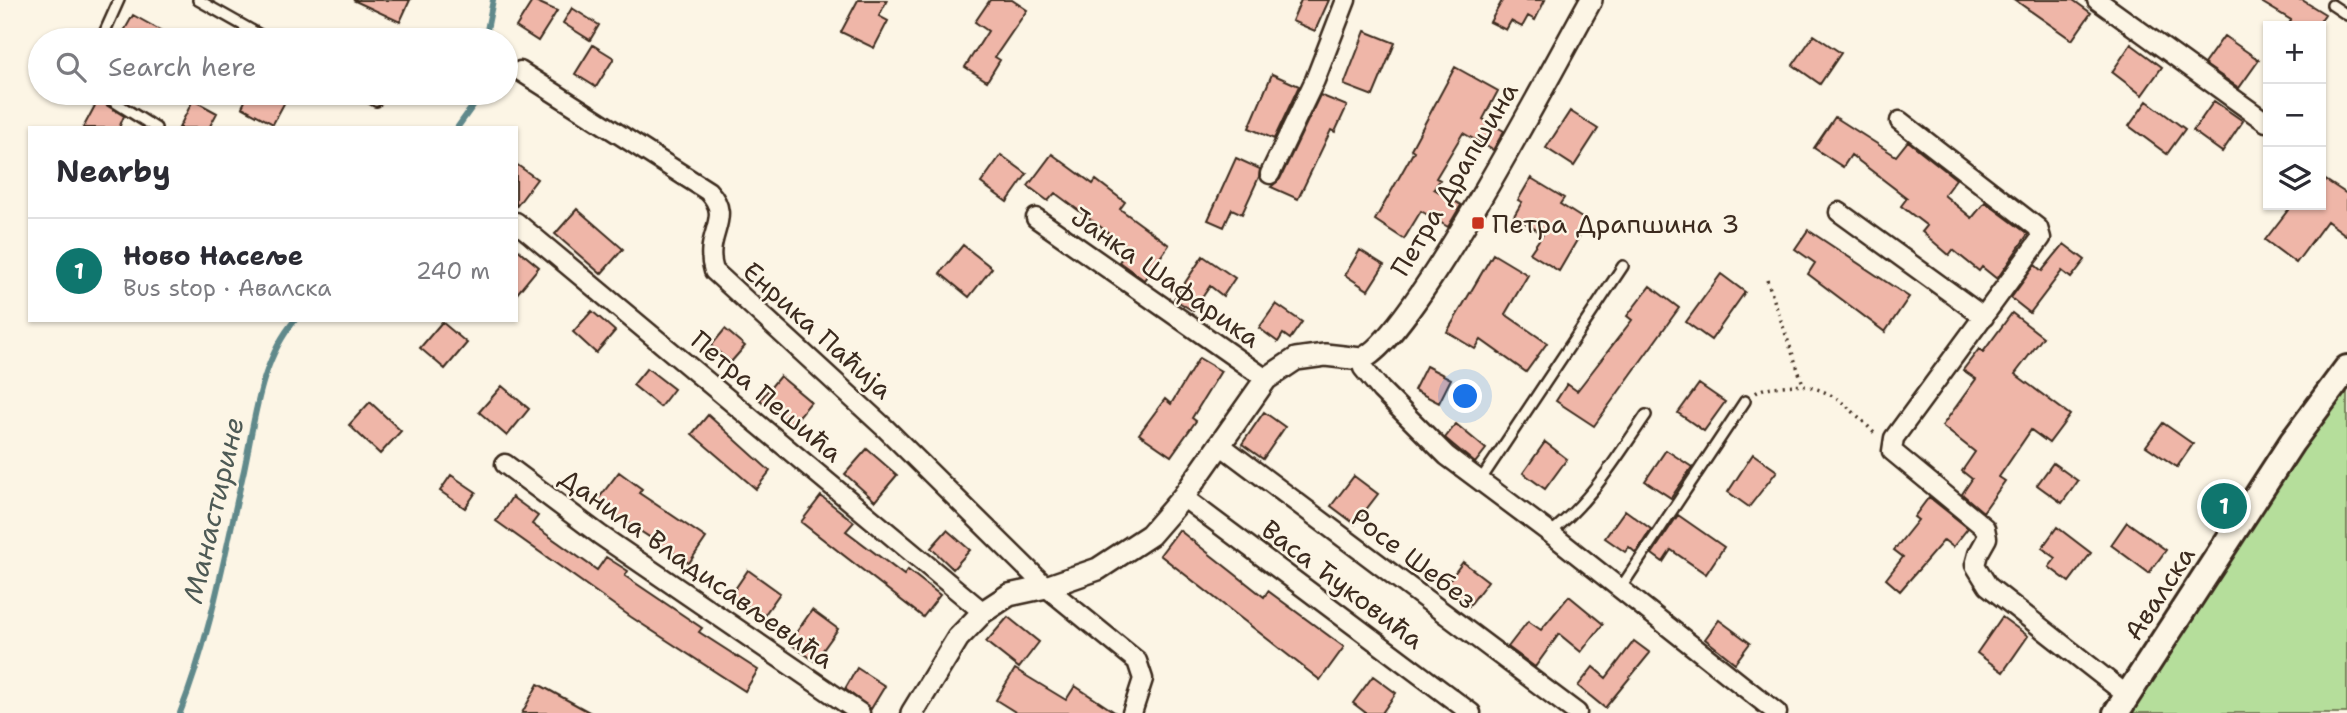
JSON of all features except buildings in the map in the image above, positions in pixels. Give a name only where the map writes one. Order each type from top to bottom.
[{"type":"main road","name":"Авалска","points":[[2122,704],[2292,442],[2347,368]]},
{"type":"street","points":[[1270,174],[1315,80],[1346,0]]},
{"type":"street","name":"Петра Драпшина","points":[[1361,359],[1383,344],[1460,235],[1591,0]]},
{"type":"street","points":[[2097,0],[2263,120]]},
{"type":"street","name":"Енрика Паћија","points":[[520,71],[708,191],[719,202],[720,217],[709,255],[714,271],[886,428],[1046,587]]},
{"type":"street","points":[[1900,121],[2038,228],[2041,234],[2040,243],[1894,438],[1891,447],[1895,456],[1985,528],[1987,538],[1975,565],[1988,586],[2122,704]]},
{"type":"street","points":[[1839,212],[1984,317]]},
{"type":"street","name":"Јанка Шафарика","points":[[1036,218],[1266,379]]},
{"type":"street","name":"Петра Пешића","points":[[518,224],[984,611]]},
{"type":"street","points":[[912,713],[958,638],[984,611],[1009,596],[1046,587],[1098,569],[1131,550],[1150,535],[1183,497],[1266,379],[1296,359],[1325,355],[1361,359],[1368,374],[1423,434],[1777,713]]},
{"type":"street","name":"Росе Шебез","points":[[1219,444],[1577,713]]},
{"type":"street","name":"Данила Владисављевића","points":[[505,464],[600,535],[860,713]]},
{"type":"street","name":"Васа Ћуковића","points":[[1183,497],[1471,713]]},
{"type":"street","points":[[1046,587],[1137,661],[1143,679],[1132,713]]},
{"type":"lane","points":[[106,28],[119,0]]},
{"type":"lane","points":[[198,0],[248,28]]},
{"type":"lane","points":[[2332,5],[2347,15]]},
{"type":"lane","points":[[119,105],[153,126]]},
{"type":"lane","points":[[1480,481],[1623,266]]},
{"type":"lane","points":[[1620,589],[1745,401]]},
{"type":"lane","points":[[1550,533],[1569,518],[1595,489],[1646,415]]},
{"type":"path","points":[[1766,280],[1803,384]]},
{"type":"path","points":[[1745,401],[1763,388],[1803,384],[1821,388],[1850,406],[1891,447]]},
{"type":"green space","points":[[2347,370],[2347,713],[2116,713]]},
{"type":"waterway","name":"Манастирине","points":[[487,28],[493,0]]},
{"type":"waterway","name":"Манастирине","points":[[458,126],[473,105]]},
{"type":"waterway","name":"Манастирине","points":[[180,713],[191,684],[216,593],[260,391],[274,354],[294,322]]},
{"type":"place","name":"Петра Драпшина 3","points":[[1478,223]]},
{"type":"place","name":"Ново Насеље","points":[[2224,506]]}]
